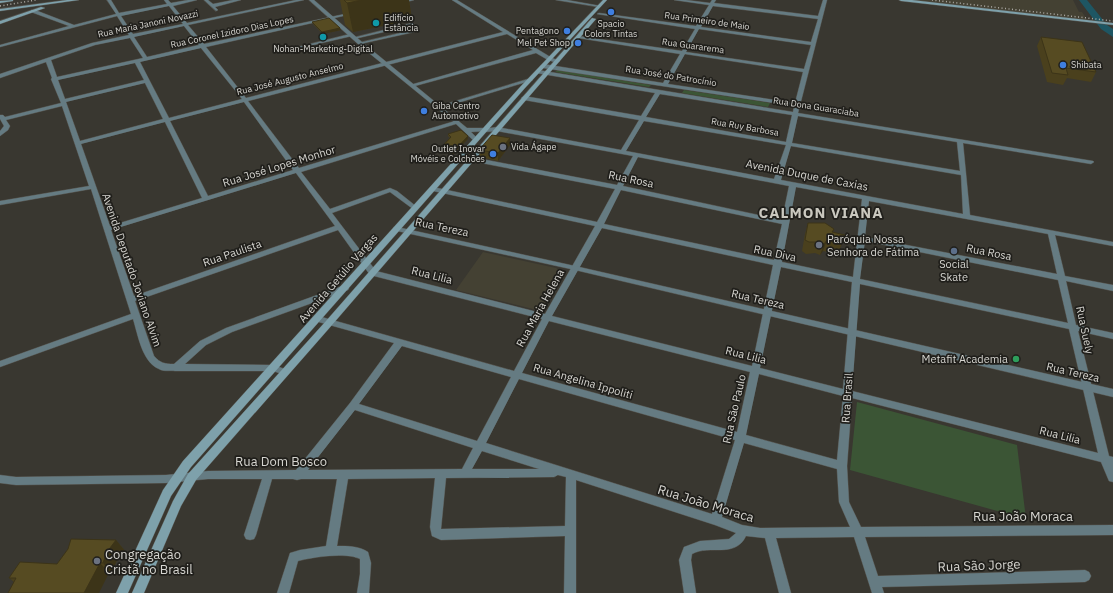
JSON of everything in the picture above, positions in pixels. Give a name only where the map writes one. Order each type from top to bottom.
[{"type":"main road","points":[[0,2],[11,0]]},
{"type":"main road","points":[[0,10],[77,0]]},
{"type":"main road","name":"Avenida Getúlio Vargas","points":[[122,593],[162,503],[176,479],[415,208],[530,80],[605,0]]},
{"type":"main road","name":"Avenida Getúlio Vargas","points":[[138,593],[177,504],[192,477],[373,273],[524,98],[612,0]]},
{"type":"main road","points":[[901,0],[1110,24]]},
{"type":"main road","points":[[0,23],[60,3]]},
{"type":"main road","points":[[599,6],[602,8],[599,14]]},
{"type":"street","points":[[108,0],[146,59]]},
{"type":"street","points":[[0,46],[168,2],[195,0]]},
{"type":"street","points":[[206,0],[221,16]]},
{"type":"street","points":[[212,6],[239,0]]},
{"type":"street","name":"Rua Maria Janoni Novazzi","points":[[0,76],[94,44],[302,0]]},
{"type":"street","points":[[311,0],[360,43],[457,122],[476,140]]},
{"type":"street","points":[[390,5],[412,0]]},
{"type":"street","points":[[454,0],[506,33],[550,59],[557,61]]},
{"type":"street","points":[[558,0],[599,6]]},
{"type":"street","points":[[676,0],[713,2],[821,18]]},
{"type":"street","points":[[777,180],[789,144],[795,112],[826,0]]},
{"type":"street","points":[[168,2],[245,100],[373,273]]},
{"type":"street","points":[[665,84],[713,2]]},
{"type":"street","points":[[33,11],[73,26]]},
{"type":"street","name":"Rua Coronel Izidoro Dias Lopes","points":[[54,79],[361,11]]},
{"type":"street","name":"Rua Primeiro de Maio","points":[[599,14],[814,44]]},
{"type":"street","points":[[296,48],[318,42],[412,24]]},
{"type":"street","points":[[360,43],[417,30]]},
{"type":"street","name":"Rua José Augusto Anselmo","points":[[78,143],[506,33]]},
{"type":"street","name":"Rua Guararema","points":[[578,37],[806,71]]},
{"type":"street","points":[[312,38],[324,47]]},
{"type":"street","points":[[413,85],[536,50]]},
{"type":"street","name":"Avenida Deputado Joviano Alvim","points":[[48,59],[150,357],[155,363],[162,367],[273,368],[285,372]]},
{"type":"street","points":[[137,61],[206,198]]},
{"type":"street","name":"Rua José do Patrocínio","points":[[543,66],[797,105]]},
{"type":"street","name":"Rua Dona Guaraciaba","points":[[538,72],[795,112],[1091,162]]},
{"type":"street","points":[[439,107],[530,80]]},
{"type":"street","points":[[0,134],[6,129],[7,126],[2,117],[147,82]]},
{"type":"street","points":[[622,153],[644,119],[659,91]]},
{"type":"street","name":"Rua Ruy Barbosa","points":[[524,98],[964,174]]},
{"type":"street","name":"Rua José Lopes Monhor","points":[[107,228],[457,122]]},
{"type":"street","name":"Avenida Duque de Caxias","points":[[466,130],[497,129],[636,156],[679,162],[777,180],[1113,244]]},
{"type":"street","points":[[960,140],[967,216]]},
{"type":"street","name":"Rua Maria Helena","points":[[465,473],[547,317],[599,226],[636,156]]},
{"type":"street","name":"Rua Rosa","points":[[471,159],[786,223]]},
{"type":"street","name":"Rua São Paulo","points":[[716,520],[740,439],[768,313],[794,184]]},
{"type":"street","points":[[0,203],[93,187]]},
{"type":"street","name":"Rua Diva","points":[[433,189],[856,282],[1113,336]]},
{"type":"street","points":[[328,212],[390,190],[395,192],[415,208]]},
{"type":"street","name":"Rua Brasil","points":[[866,198],[856,282],[842,466],[844,502],[857,531],[876,588]]},
{"type":"street","name":"Rua Paulista","points":[[131,300],[340,227]]},
{"type":"street","name":"Rua Tereza","points":[[397,229],[575,268],[1113,393]]},
{"type":"street","name":"Rua Suely","points":[[1051,232],[1086,386],[1109,460],[1113,478]]},
{"type":"street","name":"Rua Rosa","points":[[861,238],[1113,288]]},
{"type":"street","name":"Rua Lilia","points":[[373,273],[1109,460]]},
{"type":"street","points":[[175,368],[203,343],[229,330],[344,288]]},
{"type":"street","points":[[0,364],[136,315]]},
{"type":"street","name":"Rua Angelina Ippoliti","points":[[318,319],[740,439],[842,466]]},
{"type":"street","points":[[297,476],[353,406],[400,342]]},
{"type":"street","name":"Rua João Moraca","points":[[353,406],[480,445],[567,475],[716,520],[742,530],[769,534],[857,531],[1113,530]]},
{"type":"street","points":[[440,473],[435,527],[436,532],[441,534],[570,531]]},
{"type":"street","name":"Rua Dom Bosco","points":[[0,479],[16,481],[176,479],[208,475],[297,476],[440,473],[567,475]]},
{"type":"street","points":[[250,535],[268,475]]},
{"type":"street","points":[[331,551],[343,475]]},
{"type":"street","points":[[567,475],[570,531],[570,593]]},
{"type":"street","points":[[690,593],[685,560],[688,551],[698,546],[725,545],[735,542],[738,540],[742,530]]},
{"type":"street","points":[[769,534],[785,593]]},
{"type":"street","points":[[283,593],[294,557],[331,551],[361,552],[366,562],[363,593]]},
{"type":"street","name":"Rua São Jorge","points":[[876,588],[1085,576]]},
{"type":"shaded area","points":[[914,0],[1073,0],[1079,12],[1082,12],[1088,21]]},
{"type":"shaded area","points":[[483,252],[556,268],[561,272],[542,308],[533,309],[456,290]]},
{"type":"green space","points":[[558,70],[651,85],[649,87],[555,72]]},
{"type":"green space","points":[[684,90],[770,103],[768,107],[682,93]]},
{"type":"green space","points":[[857,402],[1017,445],[1026,519],[850,470]]},
{"type":"building","points":[[344,0],[362,0],[347,3]]},
{"type":"building","points":[[329,18],[340,28],[322,32],[312,22]]},
{"type":"building","points":[[1041,37],[1082,42],[1096,72],[1066,68],[1068,75],[1052,73]]},
{"type":"building","points":[[461,130],[468,136],[453,152],[440,149],[451,137],[448,134]]},
{"type":"building","points":[[492,135],[510,138],[498,153],[479,150]]},
{"type":"building","points":[[808,223],[825,223],[834,229],[832,232],[845,235],[842,242],[827,240],[824,244],[805,240]]},
{"type":"building","points":[[71,539],[116,540],[107,552],[103,563],[100,563],[84,593],[8,593],[16,578],[9,578],[20,562],[57,564],[68,549]]},
{"type":"waterway","points":[[1083,0],[1104,27],[1113,34]]},
{"type":"railway","points":[[0,6],[36,0]]},
{"type":"railway","points":[[932,0],[1113,21]]},
{"type":"place","name":"Spacio Colors Tintas","points":[[611,12]]},
{"type":"place","name":"Edifício Estância","points":[[376,23]]},
{"type":"place","name":"Pentagono","points":[[567,31]]},
{"type":"place","name":"Nohan-Marketing-Digital","points":[[323,37]]},
{"type":"place","name":"Mel Pet Shop","points":[[578,43]]},
{"type":"place","name":"Shibata","points":[[1063,65]]},
{"type":"place","name":"Giba Centro Automotivo","points":[[424,111]]},
{"type":"place","name":"Vida Ágape","points":[[503,147]]},
{"type":"place","name":"Outlet Inovar Móvéis e Colchões","points":[[493,154]]},
{"type":"place","name":"Paróquia Nossa Senhora de Fátima","points":[[819,245]]},
{"type":"place","name":"Social Skate","points":[[954,251]]},
{"type":"place","name":"Metafit Academia","points":[[1016,359]]},
{"type":"place","name":"Congregação Cristã no Brasil","points":[[97,561]]},
{"type":"district","name":"CALMON VIANA","points":[[821,213]]}]
